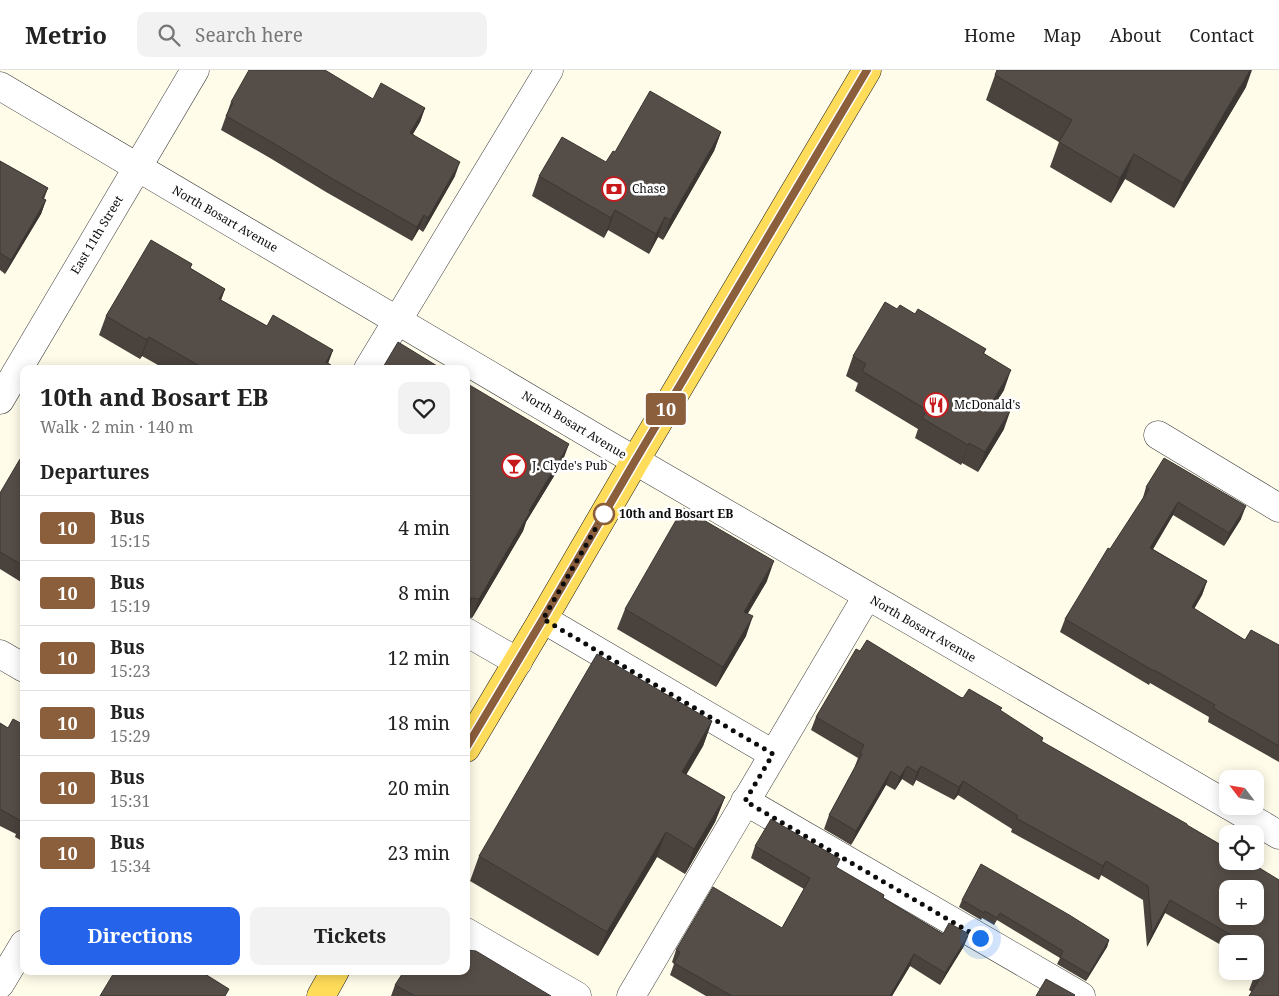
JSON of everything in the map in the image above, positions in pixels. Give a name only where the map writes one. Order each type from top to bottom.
[{"type":"main road","points":[[470,741],[867,70]]},
{"type":"main road","points":[[321,996],[333,975]]},
{"type":"street","name":"East 11th Street","points":[[0,400],[13,374],[195,70]]},
{"type":"street","points":[[370,365],[549,70]]},
{"type":"street","name":"North Bosart Avenue","points":[[0,86],[635,461],[1219,800]]},
{"type":"street","points":[[1158,435],[1279,508]]},
{"type":"street","points":[[631,996],[867,596]]},
{"type":"street","points":[[543,619],[773,754]]},
{"type":"street","points":[[470,634],[518,662]]},
{"type":"street","points":[[0,654],[20,666]]},
{"type":"street","points":[[745,801],[1081,996]]},
{"type":"street","name":"North Bosart Avenue","points":[[1245,815],[1279,835]]},
{"type":"street","points":[[470,934],[577,996]]},
{"type":"street","points":[[0,984],[13,949]]},
{"type":"building","points":[[249,70],[325,70],[373,99],[381,83],[425,108],[410,133],[460,162],[428,218],[424,215],[417,227],[226,116],[233,103],[231,102]]},
{"type":"building","points":[[997,70],[1250,70],[1183,183],[1134,154],[1120,178],[1059,142],[1072,120],[995,75]]},
{"type":"building","name":"Chase","points":[[650,91],[721,132],[670,220],[665,217],[656,234],[615,210],[611,218],[539,176],[562,137],[606,162],[613,151],[615,152]]},
{"type":"building","points":[[0,161],[48,188],[42,198],[46,200],[11,260],[0,253]]},
{"type":"building","points":[[151,240],[192,264],[190,268],[225,289],[219,299],[267,326],[273,315],[333,350],[326,362],[331,365],[198,365],[149,337],[147,340],[106,316]]},
{"type":"building","name":"McDonald's","points":[[885,302],[897,309],[900,305],[915,314],[918,309],[986,349],[983,353],[1011,370],[994,399],[1011,409],[985,452],[969,443],[968,445],[922,418],[927,410],[862,371],[866,364],[853,356]]},
{"type":"building","points":[[398,342],[435,365],[384,365]]},
{"type":"building","points":[[470,385],[569,444],[479,599],[470,598]]},
{"type":"building","points":[[1164,458],[1246,506],[1229,533],[1178,502],[1150,548],[1207,581],[1192,607],[1245,640],[1251,630],[1279,645],[1279,746],[1213,708],[1215,705],[1065,619],[1108,548],[1110,549],[1149,489],[1146,487]]},
{"type":"building","points":[[20,459],[20,564],[0,552],[0,493]]},
{"type":"building","points":[[683,508],[774,561],[744,612],[753,616],[723,667],[625,609]]},
{"type":"building","points":[[867,640],[960,697],[963,698],[969,689],[1002,708],[1000,710],[1043,738],[1041,741],[1219,844],[1219,870],[1263,870],[1279,880],[1279,996],[1249,996],[1259,980],[1264,980],[1264,935],[1231,935],[1170,900],[1152,933],[1148,886],[1106,861],[1103,866],[1016,818],[1018,816],[963,781],[959,787],[921,766],[917,772],[907,766],[900,777],[891,771],[856,831],[829,815],[862,754],[860,753],[864,745],[816,717],[856,649],[860,651]]},
{"type":"building","points":[[597,654],[712,721],[682,772],[725,797],[694,849],[666,832],[607,932],[479,856]]},
{"type":"building","points":[[13,719],[20,723],[20,820],[0,809],[0,723],[8,728]]},
{"type":"building","points":[[771,819],[840,859],[836,867],[884,895],[883,898],[943,934],[949,923],[969,934],[945,973],[914,954],[890,996],[732,996],[674,963],[680,952],[676,950],[713,887],[782,928],[810,878],[755,846]]},
{"type":"building","points":[[981,864],[1109,940],[1089,974],[1060,957],[1063,951],[1000,913],[997,918],[962,900]]},
{"type":"building","points":[[470,950],[476,951],[551,996],[415,996],[395,985],[401,975],[470,975]]},
{"type":"building","points":[[113,975],[207,975],[229,989],[225,996],[100,996]]},
{"type":"building","points":[[1046,979],[1075,995],[1036,996]]},
{"type":"bus line","name":"10","points":[[470,741],[867,70]]},
{"type":"place","name":"Chase","points":[[614,189]]},
{"type":"place","name":"McDonald's","points":[[936,405]]},
{"type":"place","name":"J. Clyde's Pub","points":[[514,466]]},
{"type":"place","name":"10th and Bosart EB","points":[[604,514]]},
{"type":"route","points":[[604,514],[543,619],[773,754],[745,801],[980,938]]}]
